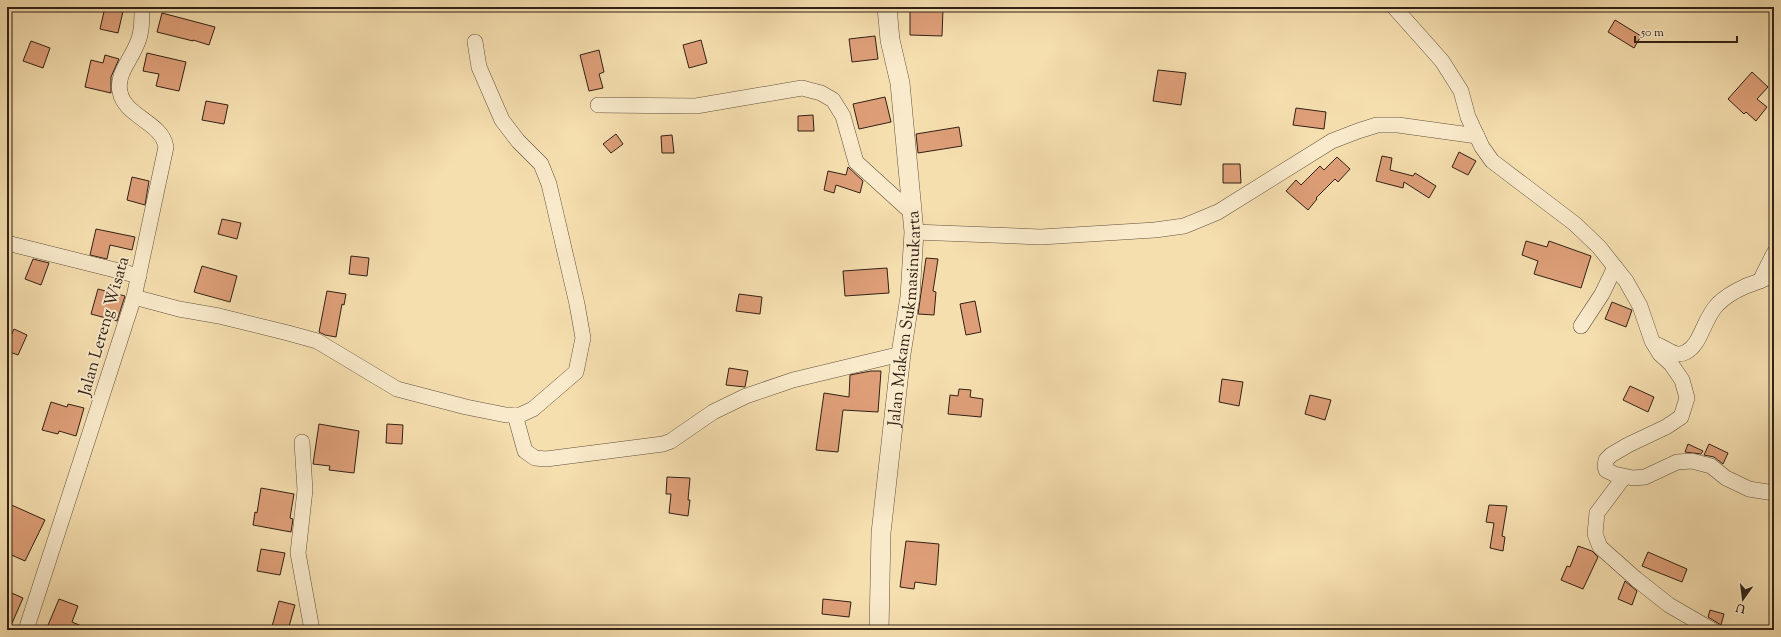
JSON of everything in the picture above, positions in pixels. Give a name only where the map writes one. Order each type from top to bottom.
[{"type":"street","name":"Jalan Lereng Wisata","points":[[26,630],[134,297],[166,147],[162,136],[128,107],[120,91],[119,82],[125,66],[137,46],[142,21],[142,7]]},
{"type":"street","name":"Jalan Makam Sukmasinukarta","points":[[879,630],[881,533],[910,297],[914,232],[900,83],[890,40],[887,7]]},
{"type":"street","points":[[1394,7],[1442,61],[1461,91],[1468,117],[1482,147],[1492,161],[1575,224],[1615,267],[1626,281],[1640,306],[1652,341],[1660,354],[1671,364],[1682,380],[1687,398],[1681,416],[1666,427],[1611,455],[1606,460],[1606,470],[1624,477],[1645,477],[1676,462],[1692,461],[1711,466],[1726,478],[1749,489],[1774,493]]},
{"type":"street","points":[[134,297],[317,341],[397,389],[466,407],[506,415],[520,415],[533,409],[576,372],[583,338],[577,304],[549,184],[541,164],[518,141],[502,120],[479,67],[475,42]]},
{"type":"street","points":[[598,105],[696,106],[802,88],[812,90],[833,100],[843,116],[856,162],[911,212]]},
{"type":"street","points":[[914,232],[1041,238],[1155,230],[1184,226],[1218,212],[1332,141],[1377,125],[1398,125],[1477,136]]},
{"type":"street","points":[[7,243],[139,276]]},
{"type":"street","points":[[1760,281],[1774,253]]},
{"type":"street","points":[[1582,326],[1602,294],[1615,267]]},
{"type":"street","points":[[1652,341],[1675,354],[1681,355],[1688,352],[1696,344],[1708,316],[1718,304],[1744,287],[1768,278],[1774,273]]},
{"type":"street","points":[[515,415],[525,451],[535,458],[546,459],[663,444],[671,441],[713,412],[746,396],[793,380],[902,354]]},
{"type":"street","points":[[302,442],[305,490],[298,553],[312,630]]},
{"type":"street","points":[[1624,477],[1597,513],[1595,534],[1600,548],[1669,605],[1712,630]]},
{"type":"building","points":[[105,7],[124,7],[118,33],[100,29]]},
{"type":"building","points":[[910,8],[943,9],[942,36],[910,35]]},
{"type":"building","points":[[162,13],[215,27],[209,45],[157,32]]},
{"type":"building","points":[[1615,20],[1641,36],[1634,48],[1608,32]]},
{"type":"building","points":[[875,36],[878,59],[852,62],[849,39]]},
{"type":"building","points":[[701,40],[707,63],[689,68],[683,45]]},
{"type":"building","points":[[31,41],[50,48],[43,68],[23,61]]},
{"type":"building","points":[[599,50],[604,72],[599,74],[603,88],[589,91],[580,55]]},
{"type":"building","points":[[147,53],[186,62],[179,91],[156,86],[159,74],[143,71]]},
{"type":"building","points":[[105,55],[119,59],[111,77],[111,93],[85,87],[91,60],[103,63]]},
{"type":"building","points":[[1158,70],[1186,73],[1181,105],[1153,101]]},
{"type":"building","points":[[1752,72],[1768,87],[1757,99],[1767,107],[1756,121],[1746,112],[1744,114],[1728,99]]},
{"type":"building","points":[[885,97],[891,122],[859,129],[853,104]]},
{"type":"building","points":[[206,101],[228,105],[224,124],[202,120]]},
{"type":"building","points":[[1296,108],[1326,112],[1324,129],[1293,125]]},
{"type":"building","points":[[813,115],[814,131],[798,131],[798,116]]},
{"type":"building","points":[[959,127],[962,146],[918,153],[916,134]]},
{"type":"building","points":[[616,134],[623,144],[611,153],[603,144]]},
{"type":"building","points":[[672,135],[674,153],[662,153],[661,136]]},
{"type":"building","points":[[1459,152],[1476,161],[1468,175],[1452,167]]},
{"type":"building","points":[[1382,156],[1392,158],[1390,170],[1413,176],[1415,173],[1436,186],[1429,198],[1404,182],[1403,188],[1376,181]]},
{"type":"building","points":[[1337,157],[1350,169],[1338,182],[1335,179],[1316,198],[1317,199],[1308,210],[1286,191],[1296,180],[1301,185],[1320,166],[1324,170]]},
{"type":"building","points":[[1223,164],[1240,164],[1241,183],[1223,183]]},
{"type":"building","points":[[848,167],[863,181],[860,193],[836,185],[834,193],[824,190],[828,171],[846,175]]},
{"type":"building","points":[[132,177],[149,181],[145,205],[127,200]]},
{"type":"building","points":[[222,219],[241,223],[237,239],[218,234]]},
{"type":"building","points":[[96,229],[135,237],[132,250],[110,245],[107,259],[90,255]]},
{"type":"building","points":[[1526,241],[1547,247],[1549,241],[1591,256],[1581,288],[1534,274],[1538,261],[1522,255]]},
{"type":"building","points":[[351,256],[369,258],[367,276],[349,274]]},
{"type":"building","points":[[926,258],[938,259],[933,291],[936,292],[934,315],[918,314]]},
{"type":"building","points":[[33,259],[49,263],[41,285],[25,279]]},
{"type":"building","points":[[202,266],[237,276],[230,302],[194,292]]},
{"type":"building","points":[[887,268],[889,293],[845,296],[843,271]]},
{"type":"building","points":[[98,289],[125,296],[117,321],[91,314]]},
{"type":"building","points":[[327,291],[346,294],[344,305],[342,304],[336,337],[319,332]]},
{"type":"building","points":[[739,294],[762,297],[760,314],[736,311]]},
{"type":"building","points":[[975,301],[981,332],[966,335],[960,304]]},
{"type":"building","points":[[1612,302],[1632,310],[1626,327],[1605,319]]},
{"type":"building","points":[[14,329],[27,335],[18,355],[7,351],[7,345]]},
{"type":"building","points":[[729,368],[748,371],[745,387],[726,385]]},
{"type":"building","points":[[871,371],[881,371],[878,412],[843,410],[838,452],[816,450],[824,393],[849,397],[850,375]]},
{"type":"building","points":[[1222,379],[1243,382],[1239,406],[1219,402]]},
{"type":"building","points":[[1630,386],[1654,397],[1648,412],[1623,400]]},
{"type":"building","points":[[959,389],[971,390],[970,397],[983,399],[981,417],[948,414],[950,395],[958,396]]},
{"type":"building","points":[[1310,395],[1331,400],[1325,420],[1305,414]]},
{"type":"building","points":[[51,402],[67,407],[68,404],[84,408],[76,436],[59,431],[58,434],[42,430]]},
{"type":"building","points":[[319,424],[359,431],[354,473],[329,470],[330,466],[313,464]]},
{"type":"building","points":[[387,424],[403,425],[402,444],[386,443]]},
{"type":"building","points":[[1688,444],[1703,451],[1701,454],[1685,452]]},
{"type":"building","points":[[1709,444],[1728,453],[1723,464],[1714,457],[1704,455]]},
{"type":"building","points":[[667,477],[690,478],[688,516],[669,513],[671,494],[666,494]]},
{"type":"building","points":[[261,488],[294,494],[290,518],[293,519],[291,532],[253,525],[255,512],[257,513]]},
{"type":"building","points":[[7,503],[45,520],[25,561],[7,553]]},
{"type":"building","points":[[1489,505],[1507,506],[1502,536],[1505,537],[1503,551],[1490,548],[1494,523],[1486,522]]},
{"type":"building","points":[[906,541],[939,544],[936,585],[915,582],[914,589],[900,587]]},
{"type":"building","points":[[1578,546],[1592,551],[1598,557],[1583,589],[1561,580],[1567,566],[1570,567]]},
{"type":"building","points":[[261,549],[285,553],[280,575],[257,571]]},
{"type":"building","points":[[1648,552],[1687,569],[1682,582],[1642,566]]},
{"type":"building","points":[[1625,581],[1637,591],[1632,605],[1618,599]]},
{"type":"building","points":[[7,591],[23,598],[9,630],[7,630]]},
{"type":"building","points":[[59,599],[78,606],[72,622],[91,630],[46,630]]},
{"type":"building","points":[[823,599],[851,602],[849,617],[822,614]]},
{"type":"building","points":[[279,601],[295,605],[288,630],[271,630]]},
{"type":"building","points":[[1710,610],[1724,614],[1721,625],[1708,617]]}]
